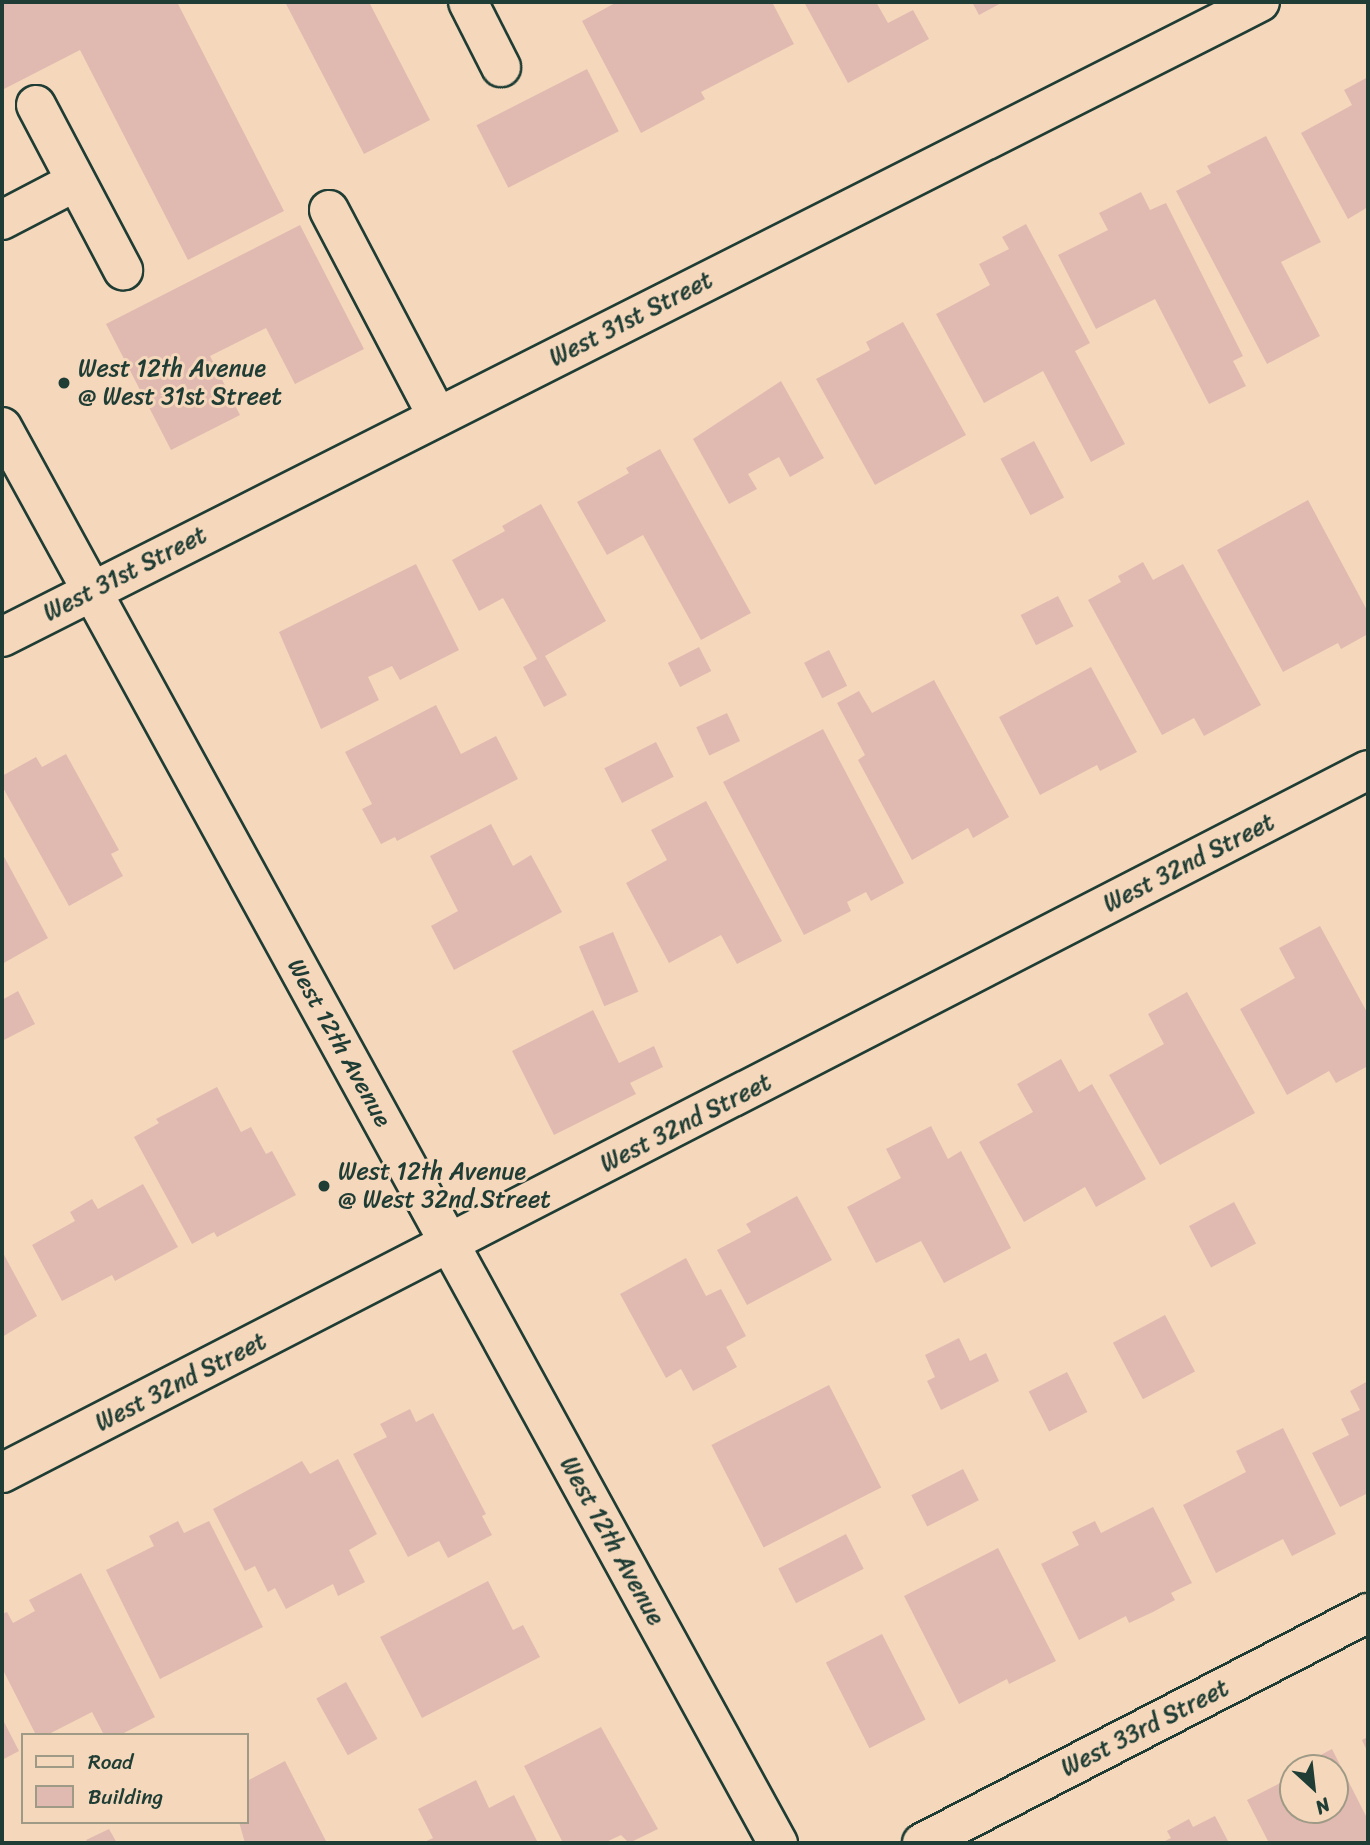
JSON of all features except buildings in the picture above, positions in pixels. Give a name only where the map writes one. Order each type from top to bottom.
[{"type":"street","points":[[468,2],[501,67]]},
{"type":"street","name":"West 31st Street","points":[[2,637],[1238,7]]},
{"type":"street","points":[[36,105],[123,270]]},
{"type":"street","points":[[2,220],[75,181]]},
{"type":"street","points":[[330,210],[437,416]]},
{"type":"street","name":"West 12th Avenue","points":[[2,427],[778,1843]]},
{"type":"street","name":"West 32nd Street","points":[[2,1474],[1368,771]]},
{"type":"street","name":"West 33rd Street","points":[[922,1843],[1368,1613]]},
{"type":"place","name":"West 12th Avenue @ West 31st Street","points":[[64,383]]},
{"type":"place","name":"West 12th Avenue @ West 32nd Street","points":[[324,1186]]}]
